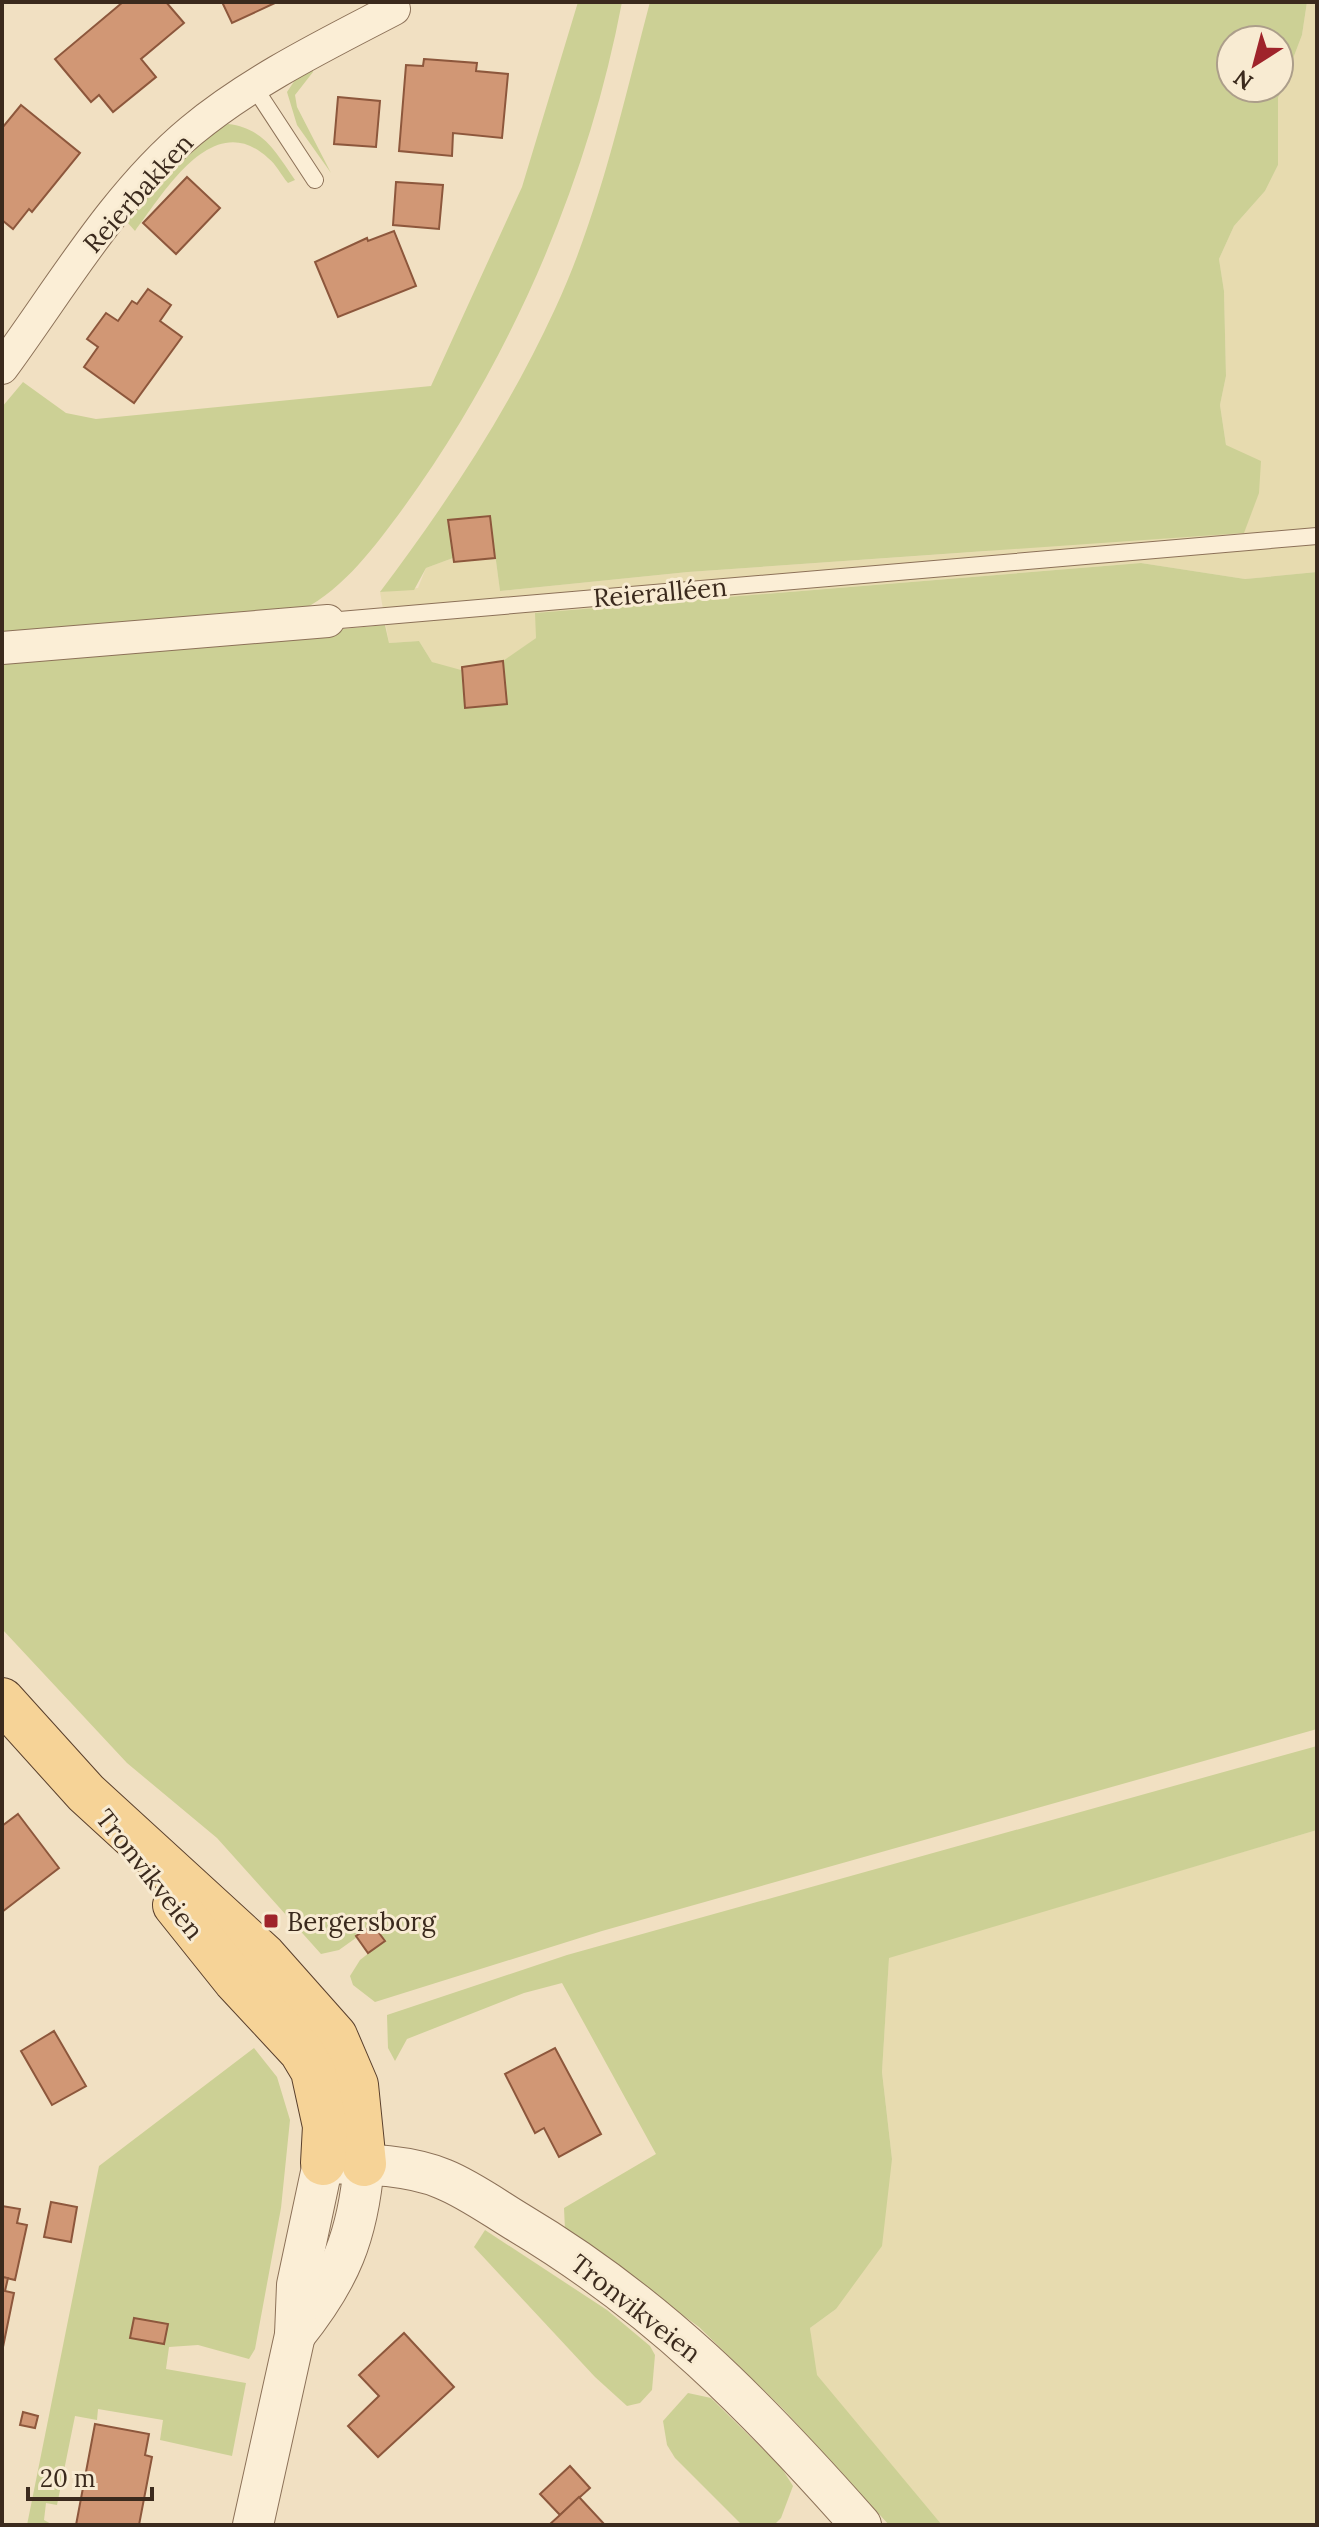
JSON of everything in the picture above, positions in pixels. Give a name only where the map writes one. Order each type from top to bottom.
[{"type":"main road","name":"Tronvikveien","points":[[2,1700],[86,1793],[264,1956],[335,2036],[356,2085],[343,2164]]},
{"type":"street","name":"Reierbakken","points":[[2,368],[86,248],[162,160],[192,131],[254,87],[394,9]]},
{"type":"street","name":"Reieralléen","points":[[2,648],[328,621]]},
{"type":"street","points":[[253,2525],[295,2335],[325,2297],[348,2252],[360,2210],[343,2164]]},
{"type":"street","name":"Tronvikveien","points":[[343,2164],[442,2178],[545,2238],[627,2296],[733,2385],[861,2525]]},
{"type":"lane","points":[[254,87],[315,180]]},
{"type":"lane","name":"Reieralléen","points":[[328,621],[1317,536]]},
{"type":"shaded area","points":[[1307,2],[1317,2],[1317,572],[1245,579],[1141,563],[536,613],[536,638],[503,662],[507,704],[465,708],[454,671],[432,662],[419,641],[389,643],[380,592],[418,588],[426,568],[453,558],[448,520],[490,516],[500,591],[688,572],[988,551],[1226,445],[1220,405],[1226,376],[1224,291],[1219,259],[1234,226],[1265,191],[1278,165],[1278,104],[1295,104],[1295,53],[1302,35]]},
{"type":"shaded area","points":[[1317,1830],[1317,2525],[942,2525],[816,2375],[810,2328],[836,2309],[892,2159],[882,2072],[889,1957]]},
{"type":"green space","points":[[578,2],[622,2],[589,136],[566,202],[511,330],[478,391],[404,507],[359,564],[332,590],[302,610],[2,641],[2,407],[23,382],[66,413],[96,419],[431,386],[522,187]]},
{"type":"green space","points":[[650,2],[1307,2],[1302,35],[1295,53],[1295,24],[1215,24],[1215,104],[1278,104],[1278,165],[1265,191],[1234,226],[1219,259],[1224,291],[1226,376],[1220,405],[1226,445],[1261,461],[1259,493],[1244,533],[688,572],[500,591],[490,516],[449,520],[453,558],[426,568],[414,590],[380,592],[475,455],[537,347],[585,234],[620,118]]},
{"type":"green space","points":[[312,66],[313,72],[295,95],[297,107],[331,173],[297,125],[287,92],[299,74]]},
{"type":"green space","points":[[228,124],[260,136],[275,151],[295,180],[288,183],[271,160],[248,145],[228,143],[209,149],[175,178],[135,231],[127,222],[172,166],[198,141]]},
{"type":"green space","points":[[1141,563],[1245,579],[1317,572],[1317,1729],[602,1931],[375,2002],[353,1985],[350,1976],[360,1960],[384,1941],[374,1925],[339,1950],[321,1954],[217,1838],[127,1763],[2,1629],[2,661],[385,625],[389,643],[419,641],[432,662],[461,670],[465,708],[507,704],[503,661],[536,638],[535,613]]},
{"type":"green space","points":[[1317,1746],[1317,1830],[889,1958],[882,2072],[892,2159],[882,2246],[836,2309],[810,2328],[817,2375],[942,2525],[889,2525],[784,2410],[699,2327],[565,2230],[564,2208],[656,2154],[562,1983],[524,1993],[407,2039],[395,2061],[388,2048],[387,2015],[567,1955]]},
{"type":"green space","points":[[254,2048],[277,2077],[290,2120],[281,2208],[255,2349],[249,2359],[198,2345],[169,2347],[166,2369],[246,2383],[232,2456],[160,2440],[163,2420],[98,2409],[97,2420],[75,2416],[57,2505],[46,2503],[44,2520],[53,2525],[27,2525],[99,2166]]},
{"type":"green space","points":[[485,2230],[607,2310],[650,2346],[655,2355],[652,2390],[640,2403],[627,2406],[595,2377],[474,2247]]},
{"type":"green space","points":[[688,2393],[711,2398],[781,2467],[793,2486],[781,2518],[774,2525],[742,2525],[675,2458],[667,2445],[663,2421]]},
{"type":"building","points":[[123,2],[166,2],[184,23],[141,59],[156,77],[113,112],[99,95],[91,102],[55,59]]},
{"type":"building","points":[[222,2],[277,2],[232,23]]},
{"type":"building","points":[[424,59],[477,63],[476,71],[508,74],[502,138],[453,133],[452,156],[399,151],[406,65],[423,66]]},
{"type":"building","points":[[338,97],[380,101],[376,147],[334,144]]},
{"type":"building","points":[[21,105],[80,153],[32,212],[29,209],[13,229],[2,220],[2,128]]},
{"type":"building","points":[[187,177],[220,208],[176,254],[143,223]]},
{"type":"building","points":[[396,182],[443,185],[439,229],[393,225]]},
{"type":"building","points":[[394,231],[416,286],[338,317],[315,262],[367,238],[368,241]]},
{"type":"building","points":[[148,289],[171,305],[160,321],[182,337],[134,403],[84,367],[98,347],[87,339],[106,313],[118,321],[132,301],[137,304]]},
{"type":"building","points":[[490,516],[495,558],[454,562],[448,520]]},
{"type":"building","points":[[503,661],[507,704],[465,708],[462,667]]},
{"type":"building","points":[[18,1814],[59,1868],[2,1912],[2,1826]]},
{"type":"building","points":[[373,1925],[385,1941],[368,1953],[356,1936]]},
{"type":"building","points":[[54,2031],[86,2086],[52,2105],[21,2051]]},
{"type":"building","points":[[555,2048],[601,2134],[559,2157],[544,2128],[535,2133],[505,2074]]},
{"type":"building","points":[[51,2202],[77,2207],[71,2242],[44,2237]]},
{"type":"building","points":[[2,2206],[20,2209],[17,2223],[27,2225],[15,2280],[2,2277]]},
{"type":"building","points":[[2,2277],[8,2278],[5,2291],[14,2293],[3,2347]]},
{"type":"building","points":[[134,2318],[168,2324],[164,2344],[130,2338]]},
{"type":"building","points":[[404,2333],[454,2387],[378,2457],[348,2426],[379,2396],[359,2375]]},
{"type":"building","points":[[23,2412],[38,2416],[35,2428],[20,2425]]},
{"type":"building","points":[[95,2424],[149,2434],[145,2455],[152,2457],[139,2525],[76,2525]]},
{"type":"building","points":[[570,2466],[590,2488],[560,2515],[540,2494]]},
{"type":"building","points":[[579,2497],[605,2525],[549,2525],[560,2515]]},
{"type":"place","name":"Bergersborg","points":[[271,1921]]}]
